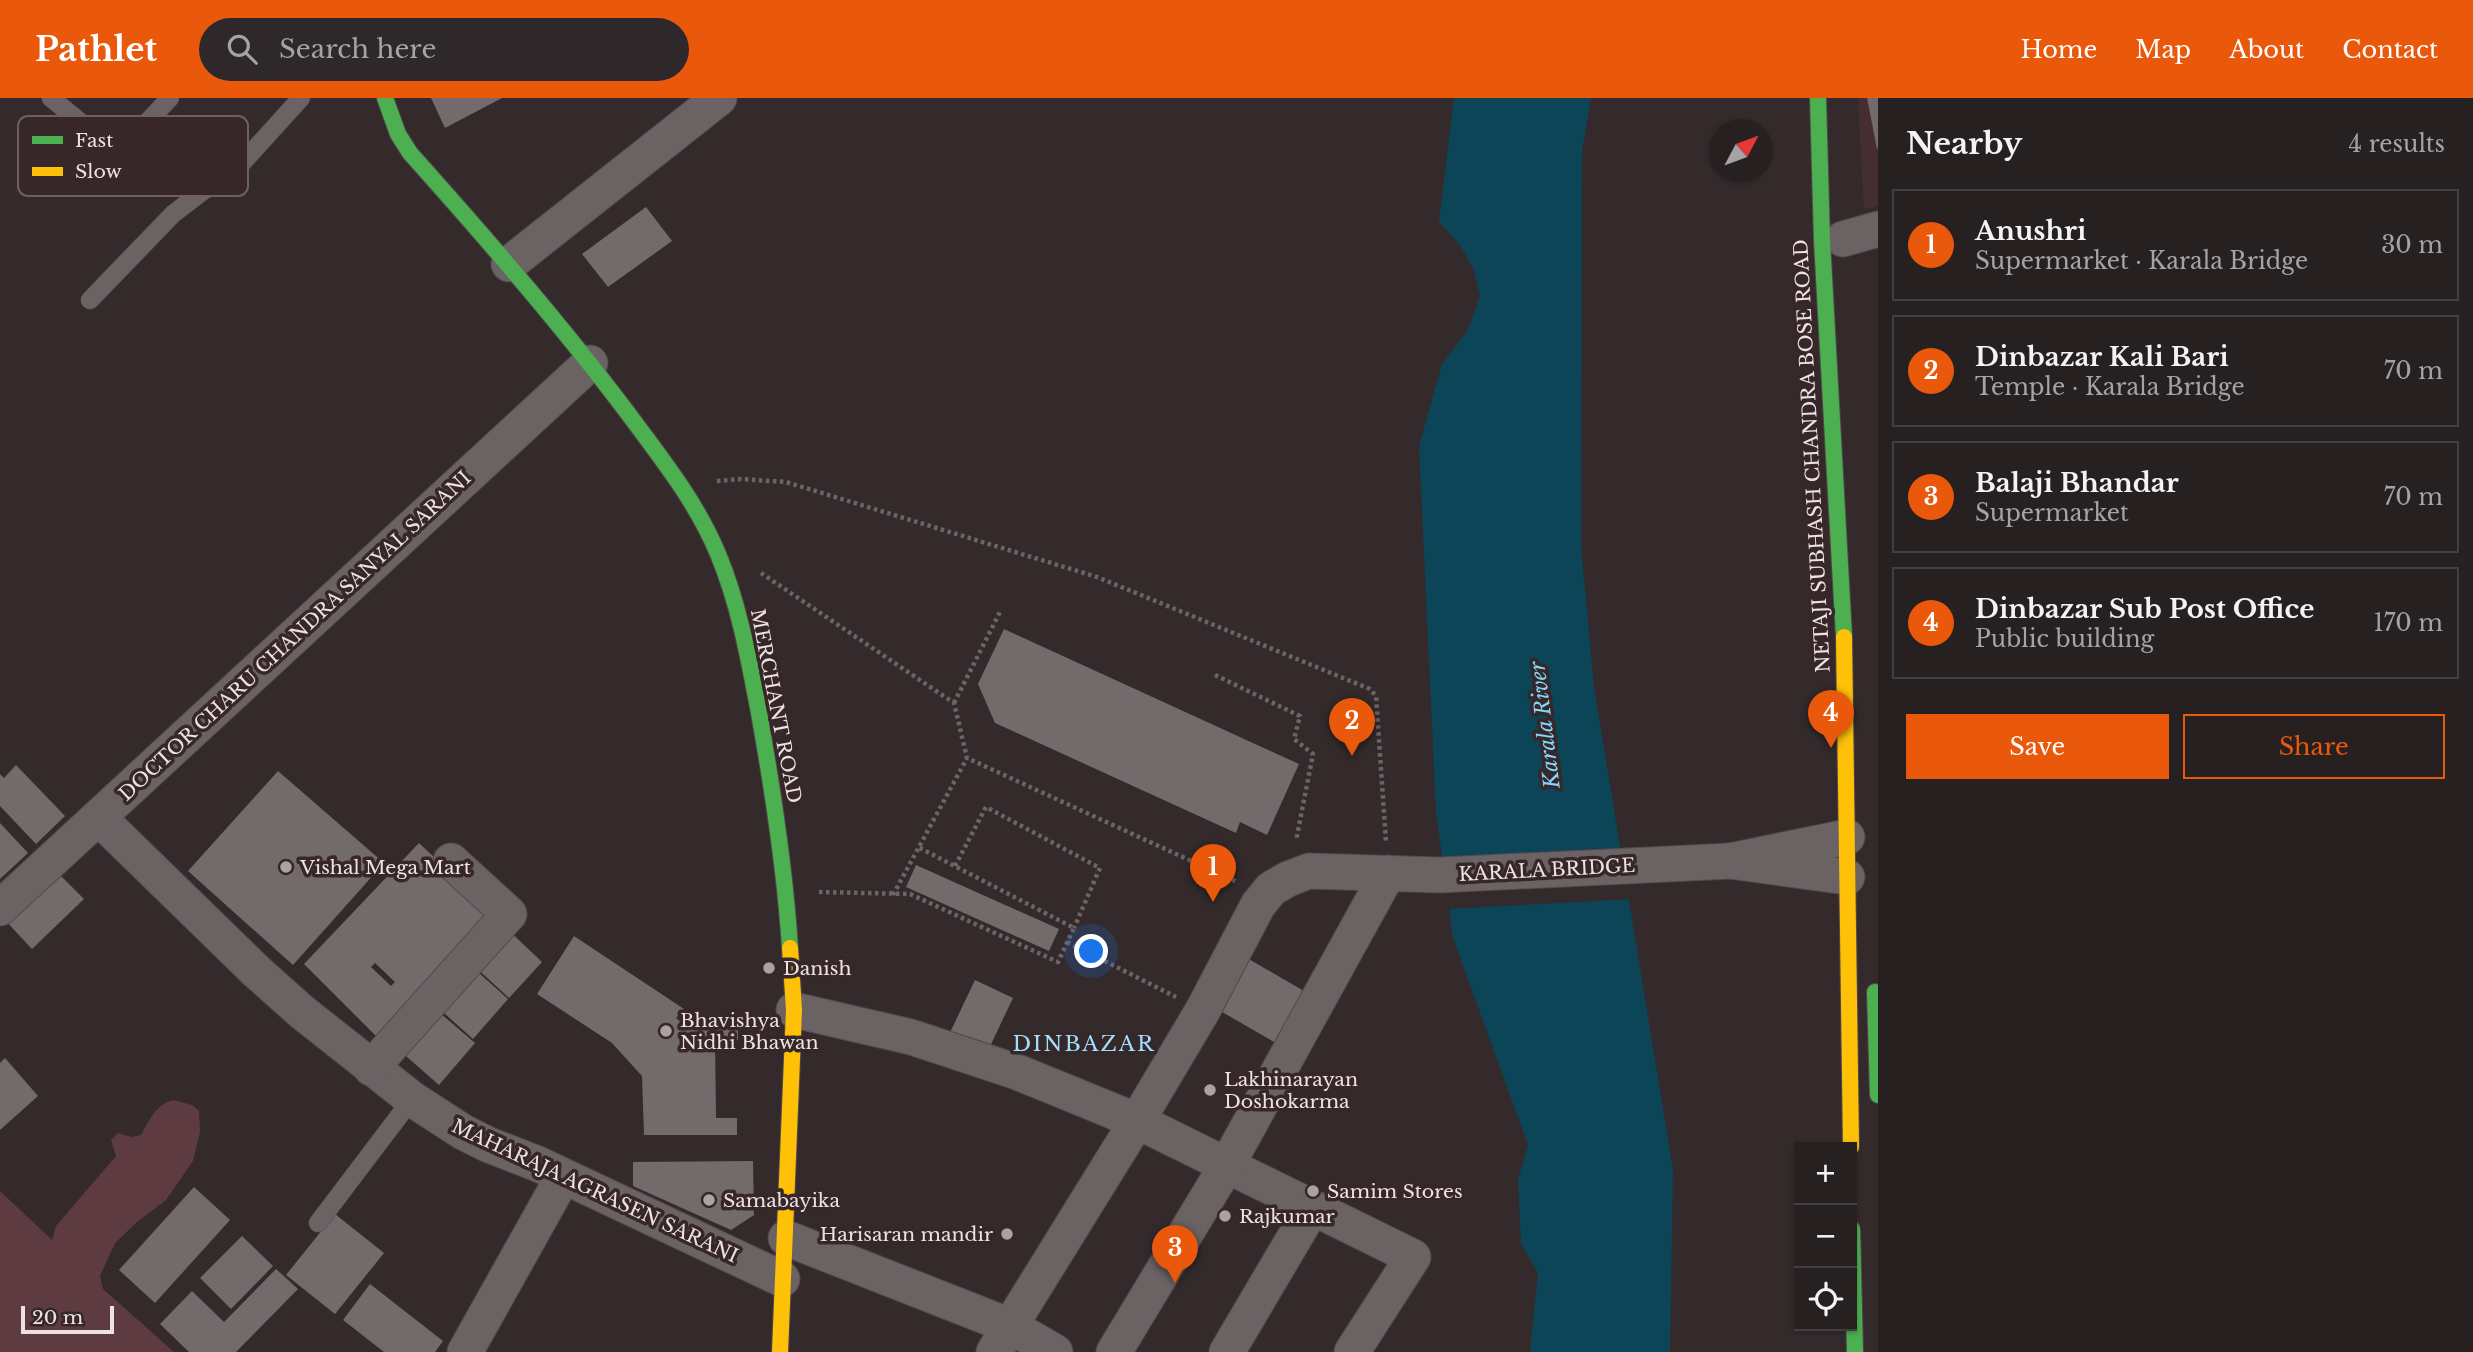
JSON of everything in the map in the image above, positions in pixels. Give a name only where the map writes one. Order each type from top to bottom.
[{"type":"street","name":"MERCHANT ROAD","points":[[385,98],[398,134],[411,153],[509,264],[590,363],[686,491],[718,554],[748,659],[770,772],[786,890],[794,1010],[780,1352]]},
{"type":"street","points":[[509,264],[719,98]]},
{"type":"street","name":"NETAJI SUBHASH CHANDRA BOSE ROAD","points":[[1818,98],[1838,240],[1851,1142]]},
{"type":"street","points":[[1838,240],[1878,229]]},
{"type":"street","name":"DOCTOR CHARU CHANDRA SANYAL SARANI","points":[[0,908],[590,363]]},
{"type":"street","points":[[1844,622],[1863,619]]},
{"type":"street","name":"MAHARAJA AGRASEN SARANI","points":[[99,818],[302,1013],[412,1099],[463,1132],[782,1279]]},
{"type":"street","points":[[1730,861],[1847,836]]},
{"type":"street","points":[[371,1068],[509,914],[452,861]]},
{"type":"street","points":[[1730,861],[1847,877]]},
{"type":"street","name":"KARALA BRIDGE","points":[[1277,887],[1309,872],[1440,875],[1730,861]]},
{"type":"street","points":[[1114,1352],[1227,1166],[1388,873]]},
{"type":"street","points":[[1002,1339],[1138,1121],[1203,1010],[1242,932],[1277,887]]},
{"type":"street","points":[[1874,972],[1878,1095]]},
{"type":"street","points":[[794,1010],[922,1041],[1017,1072],[1138,1121],[1413,1257],[1352,1352]]},
{"type":"street","points":[[465,1352],[562,1177]]},
{"type":"street","points":[[1227,1352],[1312,1208]]},
{"type":"street","points":[[786,1238],[1002,1339],[1055,1352]]},
{"type":"street","points":[[1853,1268],[1855,1352]]},
{"type":"lane","points":[[51,98],[73,116]]},
{"type":"lane","points":[[153,116],[170,98]]},
{"type":"lane","points":[[248,156],[301,98]]},
{"type":"lane","points":[[90,300],[173,214],[196,196]]},
{"type":"lane","points":[[318,1223],[412,1099]]},
{"type":"path","points":[[686,491],[726,479],[786,482],[1097,576],[1372,690],[1376,696],[1388,873]]},
{"type":"path","points":[[718,554],[769,577],[954,703]]},
{"type":"path","points":[[893,895],[967,758],[954,703],[1001,610]]},
{"type":"path","points":[[967,758],[1277,887],[1313,754],[1294,739],[1300,716],[1215,675]]},
{"type":"path","points":[[786,890],[911,894],[1058,962],[1100,867],[986,807],[955,866]]},
{"type":"path","points":[[918,847],[1074,928]]},
{"type":"path","points":[[1067,943],[1203,1010]]},
{"type":"shaded area","points":[[1858,98],[1878,98],[1878,205],[1864,209]]},
{"type":"shaded area","points":[[174,1100],[192,1105],[199,1111],[200,1132],[193,1161],[166,1200],[115,1243],[100,1276],[103,1289],[174,1352],[0,1352],[0,1191],[52,1240],[56,1226],[116,1156],[111,1140],[118,1133],[131,1137],[141,1135],[158,1108]]},
{"type":"water","name":"Karala River","points":[[1454,98],[1591,98],[1582,152],[1581,546],[1594,687],[1673,1170],[1670,1352],[1530,1352],[1538,1273],[1521,1244],[1518,1179],[1528,1145],[1453,938],[1436,812],[1419,446],[1442,364],[1468,330],[1480,296],[1474,270],[1460,245],[1439,222]]},
{"type":"pier","points":[[1625,849],[1633,899],[1446,909],[1439,858]]},
{"type":"building","points":[[431,98],[502,98],[445,128]]},
{"type":"building","points":[[1867,98],[1878,98],[1878,149],[1877,149]]},
{"type":"building","points":[[646,207],[672,241],[608,287],[582,254]]},
{"type":"building","points":[[1004,629],[1299,764],[1267,835],[1240,822],[1236,833],[995,723],[978,684]]},
{"type":"building","points":[[16,765],[65,816],[36,844],[0,806],[0,774],[4,778]]},
{"type":"building","name":"Vishal Mega Mart","points":[[278,771],[384,863],[293,965],[188,871]]},
{"type":"building","points":[[0,823],[28,853],[0,879]]},
{"type":"building","points":[[419,843],[495,914],[380,1040],[304,964]],"holes":[[[375,963],[395,982],[391,986],[371,967]]]},
{"type":"building","points":[[916,865],[1059,929],[1049,951],[906,887]]},
{"type":"building","points":[[55,870],[84,899],[32,949],[4,919]]},
{"type":"building","points":[[505,927],[542,962],[509,998],[471,963]]},
{"type":"building","name":"Bhavishya Nidhi Bhawan","points":[[574,936],[684,1009],[676,1018],[681,1022],[738,1022],[738,1040],[715,1040],[716,1118],[737,1118],[737,1135],[644,1135],[642,1076],[612,1043],[537,994]]},
{"type":"building","points":[[1247,958],[1304,991],[1274,1042],[1217,1009]]},
{"type":"building","points":[[469,964],[508,999],[473,1039],[434,1004]]},
{"type":"building","points":[[975,980],[1013,998],[984,1059],[946,1041]]},
{"type":"building","points":[[433,1007],[475,1043],[439,1085],[398,1049]]},
{"type":"building","points":[[5,1058],[38,1096],[0,1130],[0,1063]]},
{"type":"building","name":"Samabayika","points":[[753,1161],[754,1215],[731,1230],[633,1186],[633,1162]]},
{"type":"building","points":[[194,1187],[230,1220],[155,1303],[119,1270]]},
{"type":"building","points":[[335,1214],[384,1253],[335,1314],[286,1275]]},
{"type":"building","points":[[242,1236],[273,1266],[231,1309],[200,1278]]},
{"type":"building","points":[[276,1269],[298,1289],[236,1352],[189,1352],[160,1324],[192,1291],[224,1322]]},
{"type":"building","points":[[370,1284],[443,1341],[435,1352],[384,1352],[343,1320]]},
{"type":"traffic: fast","points":[[385,98],[398,134],[410,153],[521,280],[601,378],[677,480],[709,535],[732,592],[743,632],[778,830],[790,948]]},
{"type":"traffic: fast","points":[[1818,98],[1822,241],[1844,637]]},
{"type":"traffic: fast","points":[[1875,992],[1878,1095]]},
{"type":"traffic: fast","points":[[1853,1268],[1855,1352]]},
{"type":"traffic: slow","points":[[1844,637],[1851,1142]]},
{"type":"traffic: slow","points":[[780,1352],[794,1010],[790,948]]},
{"type":"place","name":"Dinbazar Sub Post Office","points":[[1831,748]]},
{"type":"place","name":"Dinbazar Kali Bari","points":[[1352,756]]},
{"type":"place","name":"Vishal Mega Mart","points":[[286,867]]},
{"type":"place","name":"Anushri","points":[[1213,902]]},
{"type":"place","name":"Danish","points":[[769,968]]},
{"type":"place","name":"Bhavishya Nidhi Bhawan","points":[[666,1031]]},
{"type":"place","name":"Lakhinarayan Doshokarma","points":[[1210,1090]]},
{"type":"place","name":"Samim Stores","points":[[1313,1191]]},
{"type":"place","name":"Samabayika","points":[[709,1200]]},
{"type":"place","name":"Rajkumar","points":[[1225,1216]]},
{"type":"place","name":"Harisaran mandir","points":[[1007,1234]]},
{"type":"place","name":"Balaji Bhandar","points":[[1175,1283]]},
{"type":"district","name":"DINBAZAR","points":[[1084,1044]]}]
